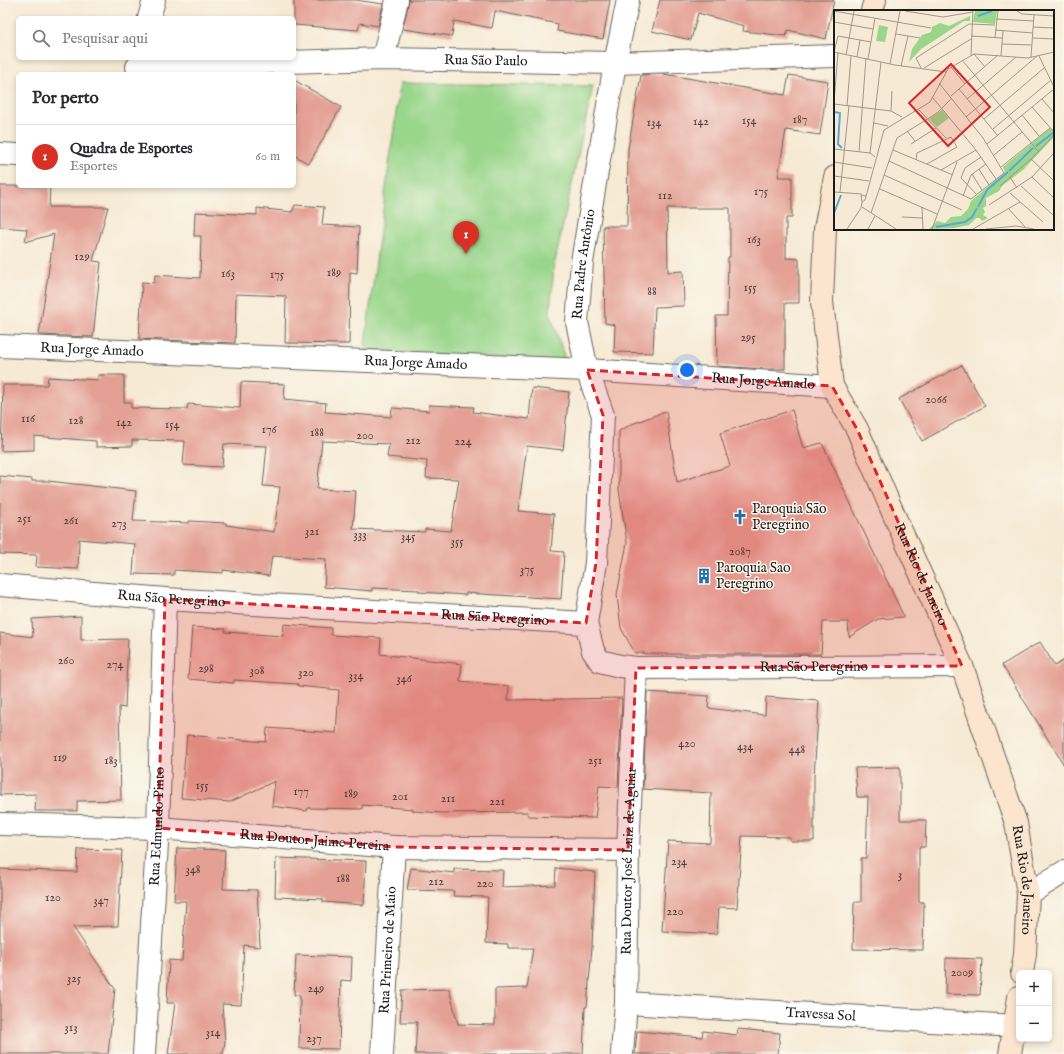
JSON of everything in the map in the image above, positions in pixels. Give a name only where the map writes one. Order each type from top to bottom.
[{"type":"main road","points":[[872,10],[875,0]]},
{"type":"main road","name":"Rua Rio de Janeiro","points":[[834,183],[826,229],[822,302],[832,386],[857,429],[962,666],[1016,823],[1028,894],[1025,954],[1022,970]]},
{"type":"main road","points":[[1010,1054],[1018,1006]]},
{"type":"street","points":[[150,16],[154,0]]},
{"type":"street","points":[[383,59],[397,0]]},
{"type":"street","name":"Rua Padre Antônio","points":[[586,623],[596,563],[603,415],[587,370],[577,322],[578,307],[582,262],[615,63],[628,0]]},
{"type":"street","name":"Rua São Paulo","points":[[137,66],[383,59],[615,63],[834,56]]},
{"type":"street","points":[[0,154],[16,155]]},
{"type":"street","name":"Rua Jorge Amado","points":[[0,346],[587,370],[832,386]]},
{"type":"street","name":"Rua São Peregrino","points":[[0,585],[165,599],[586,623],[594,651],[600,661],[636,668],[962,666]]},
{"type":"street","name":"Rua Edmundo Pinto","points":[[144,1054],[158,828],[165,599]]},
{"type":"street","name":"Rua Doutor José Luiz de Aguiar","points":[[622,1054],[626,1003],[628,850],[636,668]]},
{"type":"street","name":"Rua Doutor Jaime Pereira","points":[[0,824],[158,828],[394,847],[628,850]]},
{"type":"street","name":"Rua Primeiro de Maio","points":[[382,1054],[394,847]]},
{"type":"street","points":[[1028,894],[1064,872]]},
{"type":"street","name":"Travessa Sol","points":[[626,1003],[1015,1026]]},
{"type":"highlighted area","points":[[587,370],[832,386],[857,429],[962,666],[636,668],[628,850],[394,847],[158,828],[165,599],[586,623],[596,563],[603,415]]},
{"type":"green space","points":[[400,83],[593,86],[554,266],[550,313],[566,362],[364,351]]},
{"type":"building","points":[[294,0],[355,0],[383,4],[378,26],[360,23],[358,30],[296,25],[296,16],[294,16]]},
{"type":"building","points":[[409,0],[610,0],[603,39],[557,31],[558,24],[495,11],[492,28],[454,21],[452,36],[403,29]]},
{"type":"building","points":[[660,0],[834,0],[826,39],[788,30],[786,36],[743,31],[744,26],[698,13],[691,40],[652,31]]},
{"type":"building","points":[[664,74],[785,95],[789,75],[828,81],[820,135],[786,130],[778,177],[792,177],[792,218],[786,218],[786,258],[799,259],[799,303],[785,303],[785,369],[717,366],[716,316],[727,316],[728,257],[730,257],[730,208],[667,208],[668,272],[683,271],[684,306],[655,307],[653,353],[614,352],[615,325],[605,323],[603,226],[627,226],[628,149],[641,75]]},
{"type":"building","points":[[296,81],[341,107],[309,164],[296,156]]},
{"type":"building","points":[[0,186],[16,186],[16,188],[50,188],[49,207],[108,207],[93,261],[101,262],[93,337],[39,335],[54,234],[25,242],[27,229],[0,227]]},
{"type":"building","points":[[295,205],[324,207],[322,225],[359,227],[357,273],[350,272],[349,344],[285,343],[286,296],[236,294],[235,343],[139,339],[142,282],[154,283],[155,275],[200,278],[201,236],[194,236],[195,212],[257,215],[257,208],[292,212]]},
{"type":"building","points":[[962,365],[985,406],[922,441],[899,399]]},
{"type":"building","points":[[98,375],[124,375],[124,402],[131,402],[131,408],[187,409],[188,404],[240,408],[241,382],[285,384],[284,399],[326,403],[325,412],[391,417],[392,408],[429,411],[429,405],[474,407],[473,412],[529,419],[532,388],[569,392],[563,450],[527,446],[518,511],[554,514],[551,551],[564,552],[561,599],[466,593],[466,595],[419,592],[419,590],[372,588],[372,591],[324,587],[326,559],[272,556],[269,576],[223,570],[223,573],[174,570],[174,575],[133,574],[135,544],[79,539],[78,569],[36,567],[37,555],[0,554],[0,476],[32,479],[32,481],[48,481],[136,491],[133,521],[189,523],[189,521],[226,523],[226,525],[274,532],[280,487],[263,486],[267,446],[224,444],[222,467],[183,465],[185,441],[132,440],[132,446],[96,447],[96,441],[34,436],[34,450],[1,451],[3,385],[47,385],[48,377],[98,380]],"holes":[[[322,441],[389,444],[387,457],[427,461],[426,478],[459,479],[451,531],[425,529],[425,532],[353,529],[356,491],[317,489]]]},
{"type":"building","name":"Paroquia São Peregrino","points":[[792,410],[803,448],[822,443],[904,617],[878,619],[849,637],[848,622],[823,622],[821,654],[635,653],[621,628],[617,595],[627,543],[619,490],[619,431],[632,424],[666,411],[677,482],[730,466],[720,433]]},
{"type":"building","points":[[81,616],[81,640],[128,639],[125,708],[119,707],[121,800],[77,801],[77,811],[35,811],[36,794],[0,795],[0,633],[33,637],[32,619]]},
{"type":"building","points":[[284,624],[331,628],[331,635],[381,638],[380,654],[462,664],[460,681],[509,686],[508,700],[622,698],[618,787],[599,786],[595,818],[528,816],[527,812],[442,813],[362,805],[362,809],[308,808],[307,811],[272,806],[275,781],[230,802],[181,798],[187,735],[266,742],[267,728],[336,733],[339,690],[298,686],[298,684],[234,680],[234,683],[188,679],[192,627],[225,629],[225,632],[283,636]]},
{"type":"building","points":[[1040,642],[1055,666],[1064,660],[1064,765],[1002,665]]},
{"type":"building","points":[[647,692],[709,696],[708,708],[765,715],[766,697],[819,701],[814,777],[814,841],[790,841],[790,837],[742,836],[737,908],[719,907],[717,934],[662,931],[668,841],[710,843],[711,793],[643,789]]},
{"type":"building","points":[[900,767],[900,820],[926,820],[925,847],[919,847],[919,902],[924,902],[923,950],[853,949],[854,902],[861,902],[861,858],[866,858],[868,797],[857,797],[855,768]]},
{"type":"building","points":[[177,848],[225,850],[223,889],[257,890],[260,947],[244,945],[241,1005],[222,1004],[225,1042],[223,1054],[168,1054],[175,1003],[167,1003],[169,960],[182,961],[186,901],[174,901]]},
{"type":"building","points":[[78,849],[122,850],[118,926],[73,927],[115,989],[108,1054],[0,1054],[0,869],[77,872]]},
{"type":"building","points":[[276,858],[366,861],[364,905],[323,902],[323,899],[275,897]]},
{"type":"building","points":[[411,868],[454,873],[454,869],[503,870],[502,887],[555,885],[556,868],[595,872],[592,947],[587,1007],[585,1007],[583,1054],[415,1054],[417,1022],[400,1022],[402,990],[449,989],[458,1024],[495,1025],[495,989],[527,988],[533,948],[508,948],[508,944],[486,943],[488,897],[453,896],[454,891],[407,890]]},
{"type":"building","points":[[296,955],[352,957],[351,981],[341,980],[339,1049],[299,1048],[300,995],[294,995]]},
{"type":"building","points":[[946,958],[982,959],[980,995],[945,994]]},
{"type":"building","points":[[738,1029],[780,1033],[778,1054],[635,1054],[637,1031],[702,1037],[703,1031],[737,1035]]},
{"type":"place","name":"Quadra de Esportes","points":[[466,254]]},
{"type":"place","name":"Paroquia São Peregrino","points":[[740,517]]},
{"type":"place","name":"Paroquia Sao Peregrino","points":[[704,576]]}]
